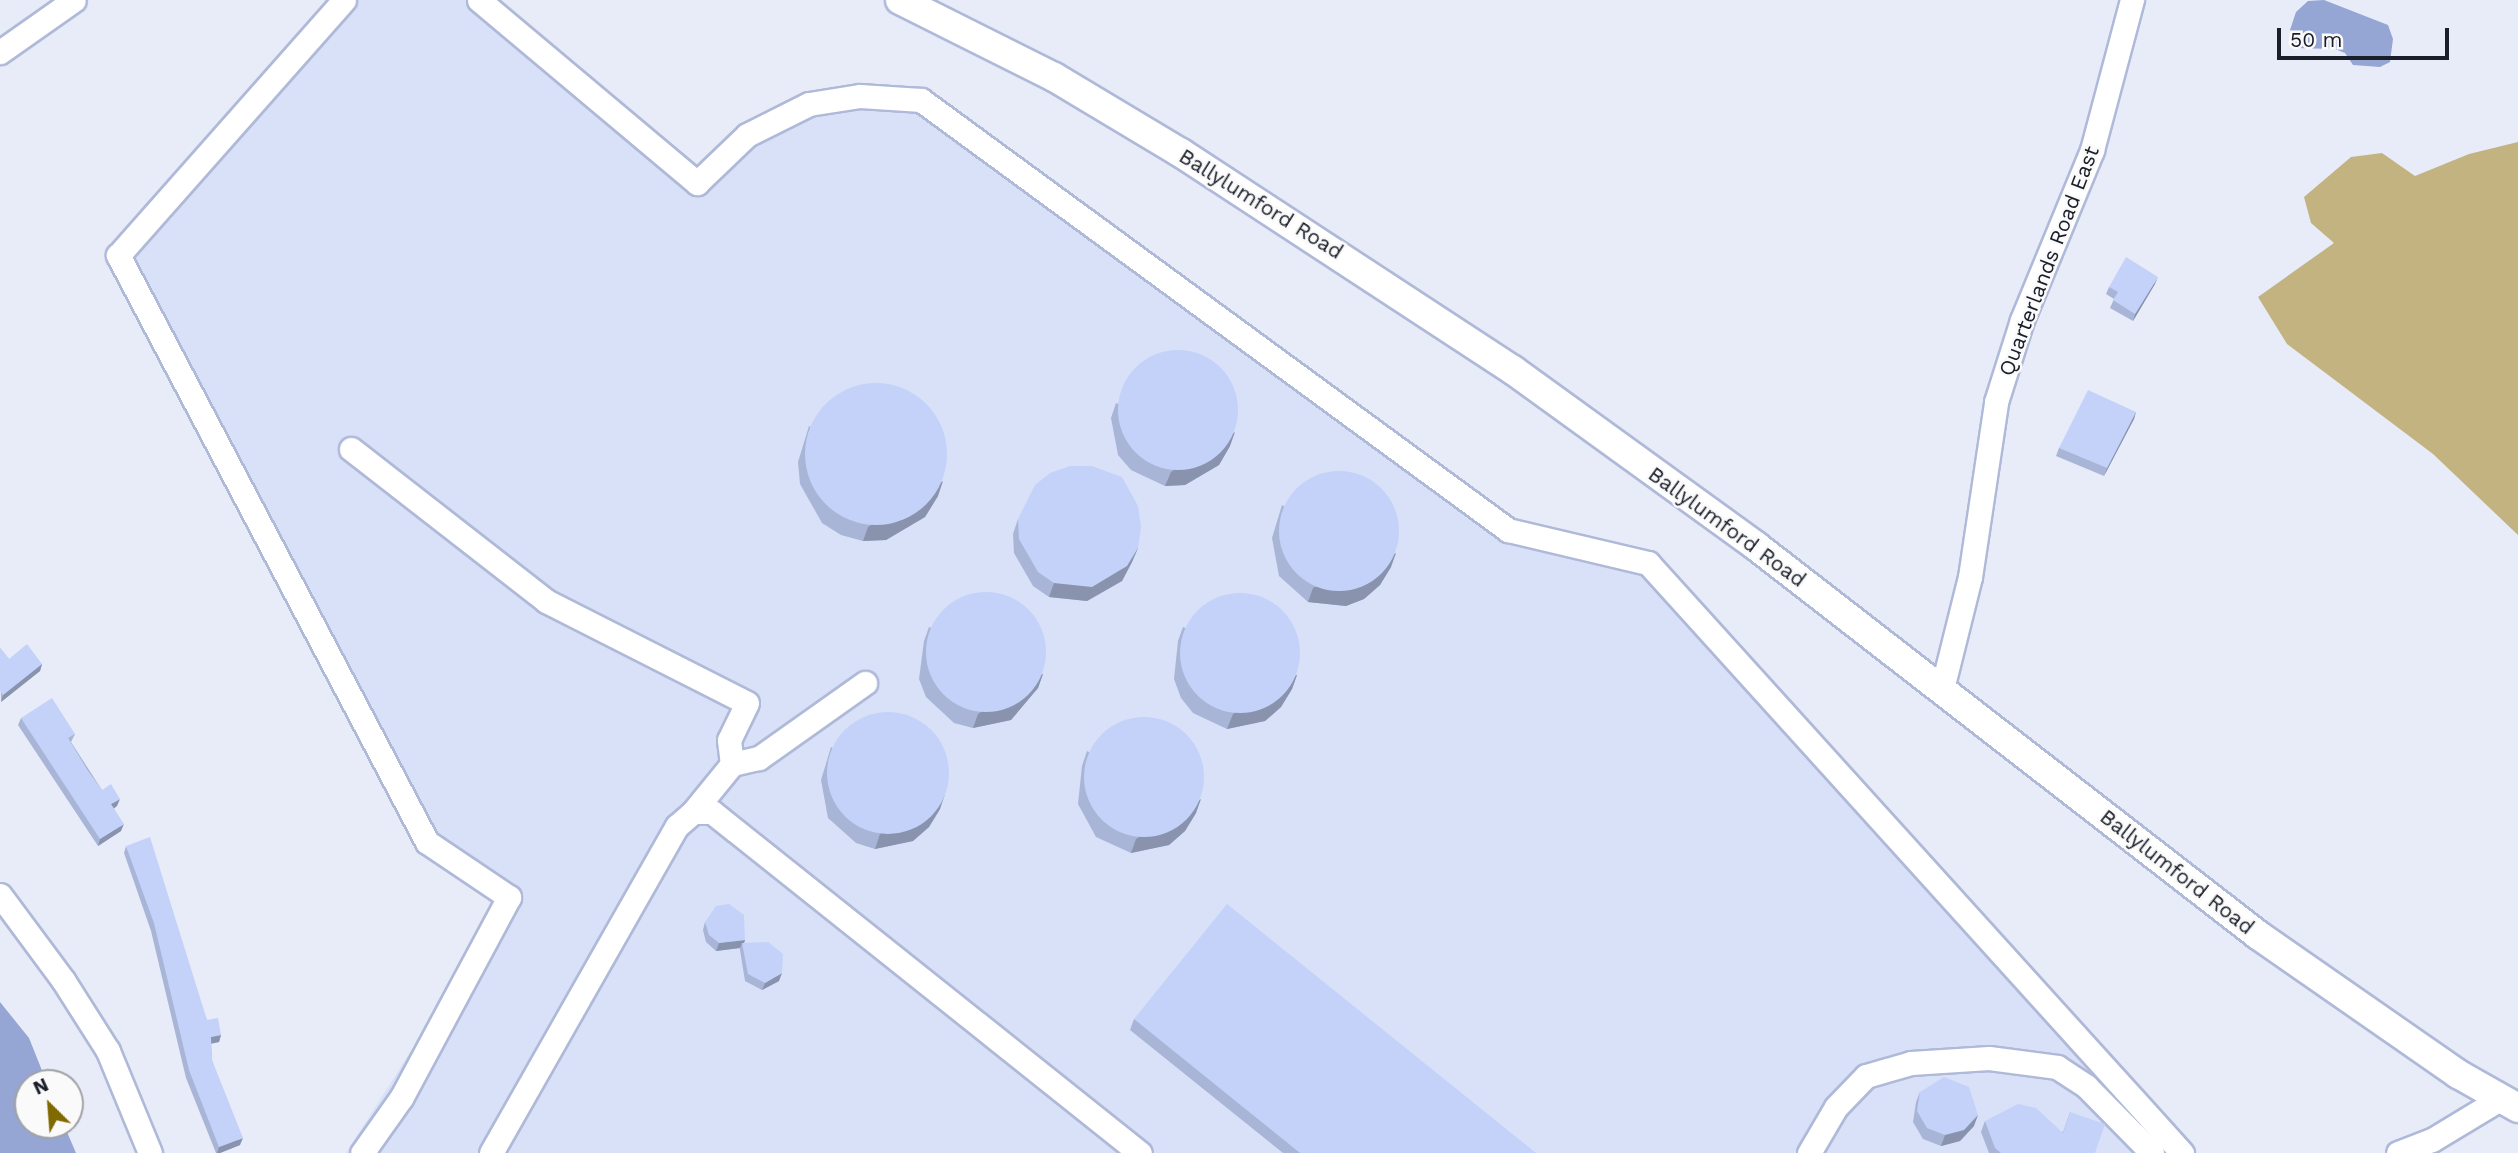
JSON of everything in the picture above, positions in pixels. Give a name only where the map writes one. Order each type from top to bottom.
[{"type":"main road","name":"Ballylumford Road","points":[[900,0],[1054,77],[1349,259],[1513,370],[1756,546],[2258,934],[2509,1103]]},
{"type":"street","points":[[0,52],[74,0]]},
{"type":"street","points":[[344,0],[118,255],[427,842],[509,897],[401,1098],[362,1153]]},
{"type":"street","points":[[480,0],[697,183],[747,135],[809,104],[860,96],[921,100],[1508,530],[1648,563],[2182,1153]]},
{"type":"street","name":"Quarterlands Road East","points":[[1942,689],[1970,577],[1996,401],[2022,320],[2092,150],[2132,0]]},
{"type":"street","points":[[351,449],[546,601],[747,703],[729,740],[732,764]]},
{"type":"street","points":[[491,1153],[677,826],[693,812],[732,764],[760,758],[865,683]]},
{"type":"street","points":[[693,812],[712,812],[1140,1153]]},
{"type":"street","points":[[0,895],[63,980],[108,1051],[150,1153]]},
{"type":"street","points":[[1809,1153],[1836,1107],[1866,1076],[1911,1063],[1989,1058],[2057,1067],[2086,1086],[2152,1153]]},
{"type":"street","points":[[2398,1153],[2432,1140],[2509,1103]]},
{"type":"shaded area","points":[[344,0],[479,0],[697,183],[809,104],[921,100],[1508,530],[1648,563],[2182,1153],[346,1153],[509,897],[427,842],[118,255]]},
{"type":"shaded area","points":[[2518,142],[2518,535],[2433,454],[2287,344],[2258,297],[2334,243],[2311,223],[2304,197],[2351,157],[2382,153],[2415,176],[2469,154]]},
{"type":"water","points":[[2324,0],[2388,25],[2393,39],[2390,62],[2380,67],[2353,65],[2345,53],[2335,49],[2295,48],[2290,30],[2296,12],[2308,1]]},
{"type":"water","points":[[0,1002],[29,1038],[41,1069],[14,1069],[14,1139],[70,1139],[76,1153],[0,1153]]},
{"type":"building","points":[[2126,257],[2158,277],[2135,314],[2113,300],[2118,292],[2109,287]]},
{"type":"building","points":[[1178,350],[1201,354],[1221,367],[1234,387],[1238,410],[1234,433],[1221,453],[1201,466],[1178,470],[1155,466],[1135,453],[1122,433],[1118,410],[1122,387],[1135,367],[1155,354]]},
{"type":"building","points":[[876,383],[903,388],[926,404],[942,427],[947,454],[942,481],[926,504],[903,520],[876,525],[849,520],[826,504],[810,481],[805,454],[810,427],[826,404],[849,388]]},
{"type":"building","points":[[2088,390],[2136,412],[2107,468],[2059,448]]},
{"type":"building","points":[[1070,466],[1092,466],[1122,477],[1138,506],[1141,527],[1138,548],[1127,566],[1092,587],[1054,583],[1038,572],[1019,539],[1018,519],[1035,485],[1050,473]]},
{"type":"building","points":[[1339,471],[1362,475],[1382,488],[1395,508],[1399,531],[1395,554],[1382,574],[1362,587],[1339,591],[1316,587],[1296,574],[1283,554],[1279,531],[1283,508],[1296,488],[1316,475]]},
{"type":"building","points":[[986,592],[1009,596],[1029,609],[1042,629],[1046,652],[1042,675],[1029,695],[1009,708],[986,712],[963,708],[943,695],[930,675],[926,652],[930,629],[943,609],[963,596]]},
{"type":"building","points":[[1240,593],[1263,597],[1283,610],[1296,630],[1300,653],[1296,676],[1283,696],[1263,709],[1240,713],[1217,709],[1197,696],[1184,676],[1180,653],[1184,630],[1197,610],[1217,597]]},
{"type":"building","points":[[27,644],[42,664],[3,695],[0,691],[0,648],[9,659]]},
{"type":"building","points":[[52,698],[75,734],[68,738],[88,771],[102,790],[111,784],[120,799],[111,804],[124,824],[100,839],[21,718]]},
{"type":"building","points":[[888,712],[911,717],[931,730],[944,750],[949,773],[944,796],[931,816],[911,829],[888,834],[865,829],[845,816],[832,796],[827,773],[832,750],[845,730],[865,717]]},
{"type":"building","points":[[1144,717],[1167,721],[1187,734],[1200,754],[1204,777],[1200,800],[1187,820],[1167,833],[1144,837],[1121,833],[1101,820],[1088,800],[1084,777],[1088,754],[1101,734],[1121,721]]},
{"type":"building","points":[[150,837],[207,1020],[218,1018],[221,1035],[211,1037],[212,1060],[243,1138],[219,1147],[189,1070],[154,923],[126,846]]},
{"type":"building","points":[[729,904],[744,915],[745,940],[719,943],[709,935],[705,922],[716,906]]},
{"type":"building","points":[[1227,904],[1536,1153],[1300,1153],[1134,1019]]},
{"type":"building","points":[[768,942],[783,954],[782,973],[765,983],[748,974],[742,943]]},
{"type":"building","points":[[1944,1077],[1969,1087],[1978,1115],[1964,1130],[1945,1135],[1927,1128],[1917,1111],[1920,1092]]},
{"type":"building","points":[[2018,1104],[2036,1108],[2063,1133],[2070,1112],[2105,1124],[2095,1153],[2001,1153],[1995,1148],[1985,1121]]}]
